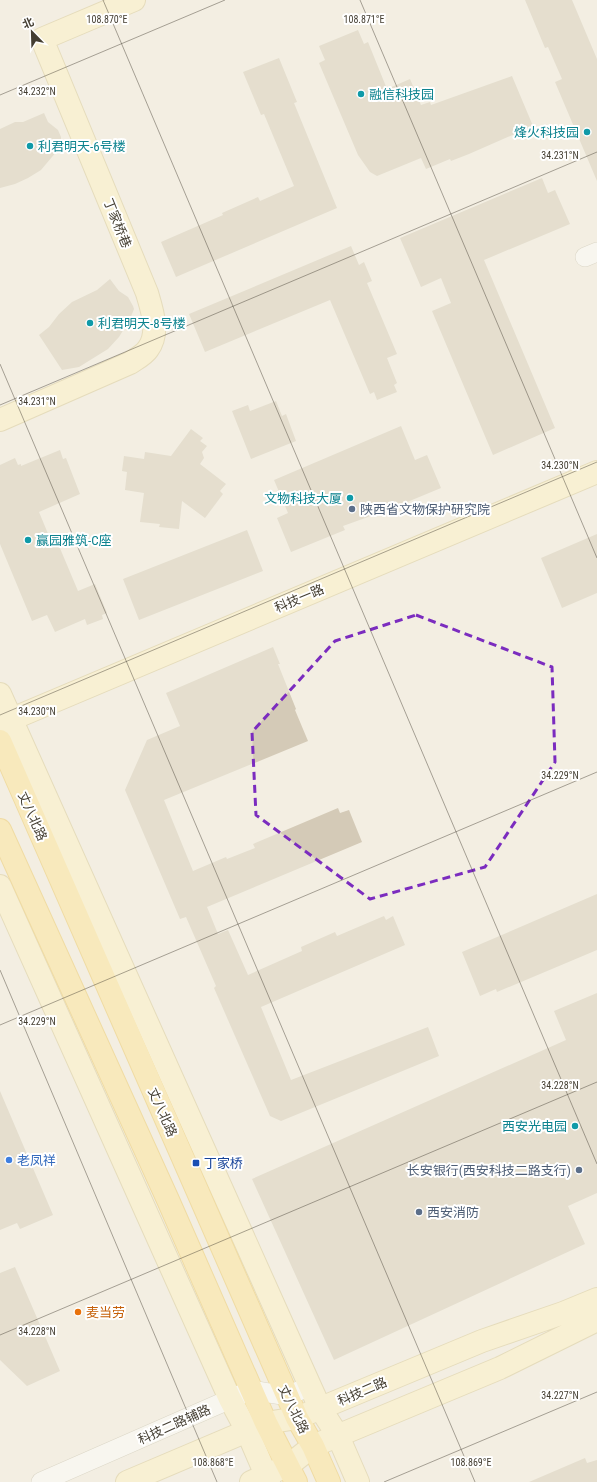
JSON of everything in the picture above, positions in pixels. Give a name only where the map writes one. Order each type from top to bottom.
[{"type":"main road","name":"丁家桥巷","points":[[0,420],[130,363],[148,350],[154,336],[154,316],[147,293],[42,39],[134,0]]},
{"type":"main road","name":"科技一路","points":[[6,721],[597,472]]},
{"type":"main road","points":[[0,694],[6,721],[320,1408],[338,1436],[354,1473]]},
{"type":"main road","name":"丈八北路","points":[[0,741],[287,1396],[297,1418],[313,1446],[324,1480]]},
{"type":"main road","points":[[0,830],[168,1200],[252,1390],[262,1480],[293,1474],[313,1446],[500,1368],[596,1323]]},
{"type":"main road","points":[[0,886],[230,1399],[256,1427],[293,1474]]},
{"type":"main road","name":"科技二路","points":[[127,1482],[256,1427],[297,1418],[482,1341],[563,1314],[597,1299]]},
{"type":"street","points":[[252,1390],[287,1396],[310,1386]]},
{"type":"street","name":"科技二路辅路","points":[[41,1482],[252,1390]]},
{"type":"street","points":[[324,1480],[354,1473]]},
{"type":"highlighted area","points":[[416,615],[552,667],[555,762],[485,867],[370,899],[256,815],[252,732],[335,641]]},
{"type":"building","name":"烽火科技园","points":[[525,0],[572,0],[597,59],[597,181],[555,82],[562,79],[548,47],[545,48]]},
{"type":"building","points":[[358,30],[364,44],[368,42],[387,89],[410,79],[421,105],[430,102],[431,105],[512,76],[533,126],[451,161],[450,159],[426,169],[421,158],[377,176],[370,172],[358,155],[319,63],[325,60],[319,46]]},
{"type":"building","points":[[279,58],[297,102],[294,103],[337,208],[176,277],[161,242],[223,215],[222,213],[258,197],[260,201],[294,186],[264,114],[261,115],[243,72]]},
{"type":"building","name":"利君明天-6号楼","points":[[44,113],[48,122],[58,130],[61,137],[61,142],[57,151],[41,170],[15,184],[0,188],[0,129],[15,122],[23,122]]},
{"type":"building","points":[[542,178],[548,193],[555,190],[570,224],[484,260],[555,428],[493,455],[432,311],[451,303],[441,278],[421,287],[400,238]]},
{"type":"building","points":[[351,246],[359,265],[364,262],[372,281],[367,283],[397,354],[387,358],[397,383],[394,385],[397,392],[377,400],[374,392],[370,394],[330,300],[205,352],[189,314]]},
{"type":"building","name":"利君明天-8号楼","points":[[110,279],[119,291],[128,297],[133,306],[134,309],[130,319],[119,337],[108,349],[79,367],[62,370],[39,335],[49,327],[59,314],[72,302],[97,290]]},
{"type":"building","points":[[276,401],[282,416],[286,414],[296,441],[251,459],[232,411],[248,405],[250,411]]},
{"type":"building","name":"文物科技大厦","points":[[401,426],[415,460],[427,455],[441,488],[388,510],[386,507],[368,517],[343,526],[345,530],[291,552],[277,518],[288,513],[274,480]]},
{"type":"building","points":[[191,429],[203,438],[200,441],[207,446],[202,452],[204,458],[200,464],[226,484],[220,491],[223,494],[205,518],[182,501],[179,529],[159,527],[160,524],[140,522],[144,493],[125,490],[127,472],[122,471],[124,456],[144,459],[145,452],[171,456]]},
{"type":"building","name":"赢园雅筑-C座","points":[[60,450],[63,459],[66,458],[80,494],[39,512],[49,536],[54,534],[78,591],[95,584],[107,613],[102,615],[103,619],[87,625],[85,619],[55,632],[47,615],[32,621],[0,544],[0,465],[15,458],[18,465],[21,464],[21,466]]},
{"type":"building","points":[[247,530],[263,571],[139,620],[123,579]]},
{"type":"building","points":[[597,534],[597,593],[562,608],[541,558]]},
{"type":"building","points":[[273,647],[280,664],[278,664],[296,709],[295,710],[308,741],[164,800],[193,871],[226,857],[227,859],[255,848],[253,844],[338,808],[340,813],[349,810],[362,842],[207,907],[218,934],[228,930],[248,975],[302,951],[301,947],[335,932],[337,936],[384,916],[386,920],[393,916],[405,945],[261,1007],[291,1080],[428,1027],[439,1056],[281,1121],[270,1116],[214,988],[216,986],[186,917],[180,919],[125,790],[147,740],[180,726],[166,693]]},
{"type":"building","points":[[597,894],[597,950],[497,992],[496,989],[480,996],[462,952]]},
{"type":"building","name":"西安消防","points":[[597,993],[597,1193],[568,1206],[585,1244],[334,1360],[252,1179],[566,1040],[554,1011]]},
{"type":"building","points":[[0,1091],[53,1215],[20,1229],[17,1223],[0,1230]]},
{"type":"building","points":[[15,1267],[60,1371],[27,1386],[0,1360],[0,1273]]},
{"type":"building","points":[[585,1458],[587,1463],[597,1460],[597,1482],[529,1482]]},
{"type":"place","name":"融信科技园","points":[[361,94]]},
{"type":"place","name":"烽火科技园","points":[[587,132]]},
{"type":"place","name":"利君明天-6号楼","points":[[30,146]]},
{"type":"place","name":"利君明天-8号楼","points":[[90,323]]},
{"type":"place","name":"文物科技大厦","points":[[350,498]]},
{"type":"place","name":"陕西省文物保护研究院","points":[[352,509]]},
{"type":"place","name":"赢园雅筑-C座","points":[[28,540]]},
{"type":"place","name":"西安光电园","points":[[575,1126]]},
{"type":"place","name":"老凤祥","points":[[9,1160]]},
{"type":"place","name":"丁家桥","points":[[196,1163]]},
{"type":"place","name":"长安银行(西安科技二路支行)","points":[[579,1170]]},
{"type":"place","name":"西安消防","points":[[419,1212]]},
{"type":"place","name":"麦当劳","points":[[78,1312]]}]
